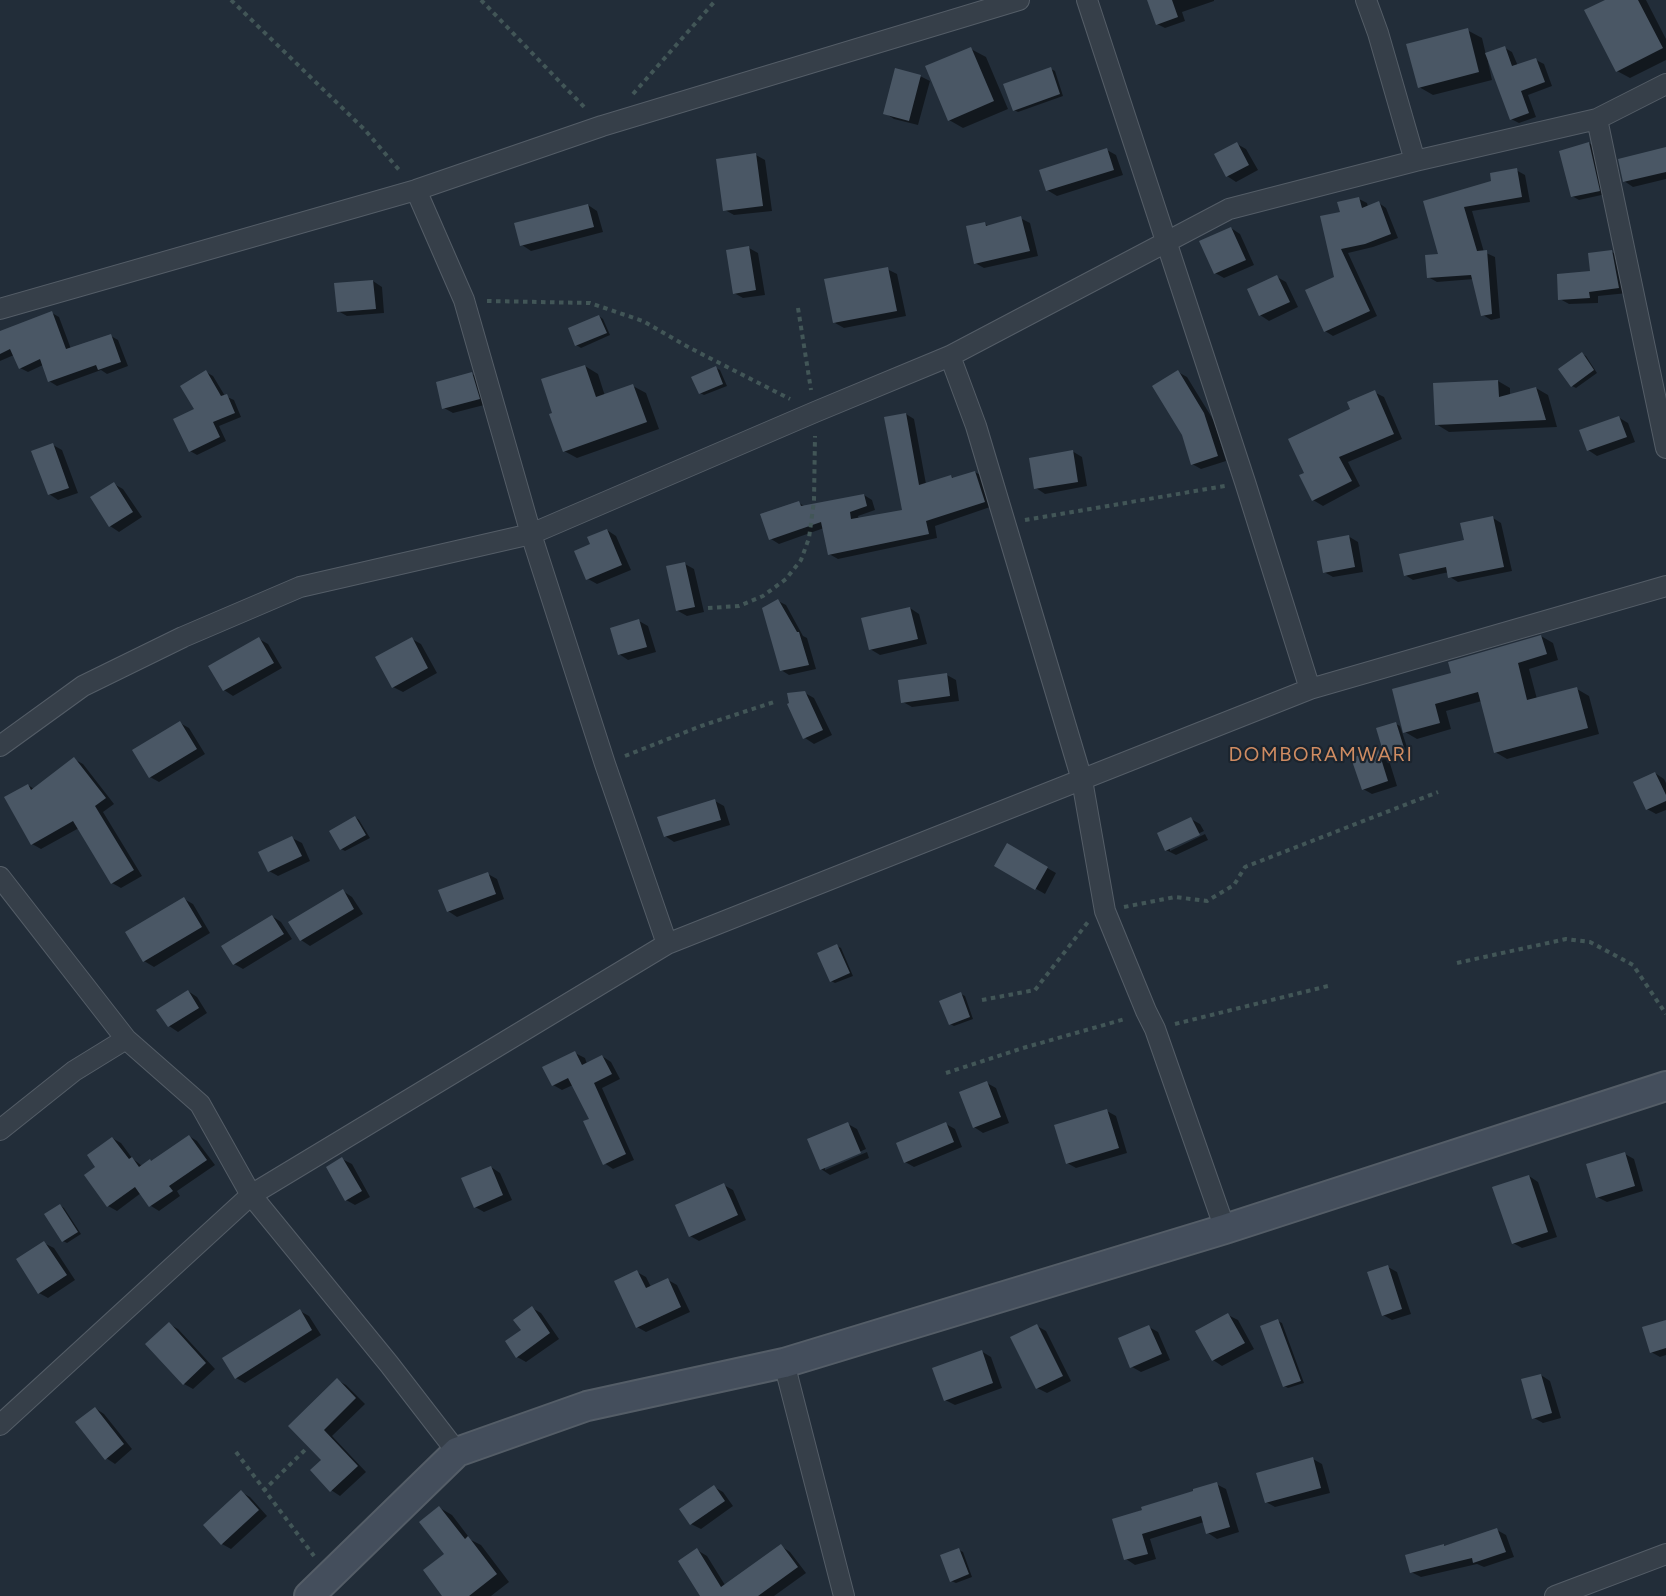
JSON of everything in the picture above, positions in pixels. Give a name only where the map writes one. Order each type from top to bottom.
[{"type":"street","points":[[0,309],[416,190],[602,126],[1020,0]]},
{"type":"street","points":[[1087,0],[1167,240],[1310,689]]},
{"type":"street","points":[[1366,0],[1415,161]]},
{"type":"street","points":[[0,746],[83,686],[183,637],[300,587],[531,534],[950,356],[1229,209],[1415,161],[1597,119],[1666,84]]},
{"type":"street","points":[[1597,119],[1666,448]]},
{"type":"street","points":[[416,190],[464,300],[531,534],[666,944]]},
{"type":"street","points":[[950,356],[976,426],[1082,780],[1105,911],[1155,1029],[1226,1229]]},
{"type":"street","points":[[0,1425],[251,1195],[666,944],[1310,689],[1666,586]]},
{"type":"street","points":[[0,877],[126,1039],[200,1104],[251,1195],[389,1364],[457,1452]]},
{"type":"street","points":[[0,1130],[74,1071],[126,1039]]},
{"type":"street","points":[[309,1596],[457,1452],[588,1406],[784,1363],[1226,1229],[1666,1086]]},
{"type":"street","points":[[784,1363],[844,1596]]},
{"type":"street","points":[[1555,1596],[1666,1554]]},
{"type":"path","points":[[231,0],[365,130],[416,190]]},
{"type":"path","points":[[481,0],[602,126]]},
{"type":"path","points":[[632,95],[716,0]]},
{"type":"path","points":[[464,300],[590,303],[643,321],[690,348],[815,412]]},
{"type":"path","points":[[708,609],[740,606],[763,596],[786,579],[801,560],[810,538],[814,501],[815,412],[798,308]]},
{"type":"path","points":[[1004,524],[1245,482]]},
{"type":"path","points":[[605,764],[701,726],[774,702]]},
{"type":"path","points":[[982,1000],[1035,990],[1086,922],[1105,911],[1175,897],[1208,901],[1234,885],[1245,867],[1438,792]]},
{"type":"path","points":[[1457,963],[1566,939],[1590,942],[1633,965],[1666,1014]]},
{"type":"path","points":[[1155,1029],[1329,986]]},
{"type":"path","points":[[946,1072],[1146,1011]]},
{"type":"path","points":[[263,1491],[308,1447]]},
{"type":"path","points":[[236,1452],[263,1491],[329,1576]]},
{"type":"building","points":[[1147,0],[1172,0],[1178,17],[1156,25]]},
{"type":"building","points":[[1605,0],[1638,0],[1663,48],[1616,72],[1584,10]]},
{"type":"building","points":[[1468,28],[1479,72],[1418,88],[1406,44]]},
{"type":"building","points":[[1505,46],[1512,66],[1536,58],[1545,82],[1521,91],[1529,113],[1510,120],[1485,53]]},
{"type":"building","points":[[971,47],[994,101],[948,121],[925,66]]},
{"type":"building","points":[[1051,67],[1060,94],[1013,111],[1003,84]]},
{"type":"building","points":[[895,68],[921,75],[909,121],[883,114]]},
{"type":"building","points":[[1237,142],[1249,165],[1226,177],[1214,154]]},
{"type":"building","points":[[1589,142],[1600,191],[1571,197],[1559,151]]},
{"type":"building","points":[[1666,147],[1666,172],[1623,182],[1618,159]]},
{"type":"building","points":[[1107,148],[1114,170],[1046,191],[1039,170]]},
{"type":"building","points":[[756,153],[763,206],[723,211],[716,159]]},
{"type":"building","points":[[1517,168],[1522,197],[1464,207],[1477,251],[1487,250],[1492,314],[1481,316],[1471,275],[1427,278],[1425,255],[1438,254],[1423,201],[1491,181],[1490,173]]},
{"type":"building","points":[[1359,197],[1362,208],[1379,201],[1391,234],[1365,244],[1341,249],[1370,311],[1324,332],[1305,290],[1334,277],[1320,216],[1340,212],[1337,202]]},
{"type":"building","points":[[588,204],[594,227],[520,246],[514,223]]},
{"type":"building","points":[[1021,216],[1030,251],[974,264],[966,226],[985,222],[986,226]]},
{"type":"building","points":[[1231,227],[1246,260],[1214,274],[1199,241]]},
{"type":"building","points":[[749,246],[756,290],[733,294],[726,250]]},
{"type":"building","points":[[1612,250],[1619,288],[1589,292],[1590,298],[1558,300],[1557,274],[1590,271],[1588,253]]},
{"type":"building","points":[[888,267],[897,311],[833,323],[824,279]]},
{"type":"building","points":[[1277,275],[1290,302],[1259,316],[1247,289]]},
{"type":"building","points":[[373,280],[376,309],[337,312],[334,283]]},
{"type":"building","points":[[52,311],[66,349],[111,334],[121,362],[98,370],[96,365],[48,382],[40,359],[19,369],[10,349],[0,354],[0,331]]},
{"type":"building","points":[[599,315],[607,333],[575,346],[568,328]]},
{"type":"building","points":[[1582,352],[1594,370],[1571,387],[1558,369]]},
{"type":"building","points":[[585,365],[596,397],[633,384],[647,422],[563,452],[549,414],[552,413],[541,379]]},
{"type":"building","points":[[716,366],[723,384],[699,394],[691,377]]},
{"type":"building","points":[[206,370],[221,396],[227,394],[235,413],[213,422],[220,437],[189,452],[173,419],[194,409],[180,386]]},
{"type":"building","points":[[1178,370],[1204,413],[1218,456],[1191,465],[1182,435],[1152,386]]},
{"type":"building","points":[[472,372],[480,399],[442,409],[436,382]]},
{"type":"building","points":[[1498,380],[1499,397],[1536,387],[1546,420],[1435,425],[1433,383]]},
{"type":"building","points":[[1375,390],[1394,434],[1339,457],[1352,481],[1312,501],[1299,475],[1304,473],[1288,439],[1350,409],[1347,402]]},
{"type":"building","points":[[906,413],[919,485],[951,475],[952,478],[975,471],[985,502],[926,521],[929,534],[828,555],[821,522],[769,540],[760,514],[799,501],[801,506],[864,494],[867,506],[850,512],[851,519],[902,510],[884,417]]},
{"type":"building","points":[[1619,416],[1627,437],[1587,451],[1579,430]]},
{"type":"building","points":[[53,443],[69,488],[48,495],[31,451]]},
{"type":"building","points":[[1073,450],[1078,482],[1034,489],[1029,458]]},
{"type":"building","points":[[114,482],[133,512],[109,527],[90,497]]},
{"type":"building","points":[[1493,516],[1504,567],[1448,578],[1446,567],[1404,576],[1399,554],[1464,540],[1460,523]]},
{"type":"building","points":[[607,529],[622,565],[586,580],[574,551],[590,544],[587,537]]},
{"type":"building","points":[[1349,535],[1355,567],[1323,573],[1317,541]]},
{"type":"building","points":[[685,562],[695,607],[676,611],[666,566]]},
{"type":"building","points":[[778,599],[799,632],[809,665],[780,671],[762,608]]},
{"type":"building","points":[[910,607],[918,639],[869,650],[861,618]]},
{"type":"building","points":[[639,619],[647,647],[618,655],[610,628]]},
{"type":"building","points":[[1541,635],[1547,654],[1518,663],[1527,700],[1577,687],[1588,728],[1494,753],[1478,692],[1435,704],[1440,723],[1403,733],[1392,689],[1451,673],[1448,662]]},
{"type":"building","points":[[259,637],[274,663],[223,691],[208,666]]},
{"type":"building","points":[[412,637],[428,668],[392,688],[375,657]]},
{"type":"building","points":[[947,673],[950,696],[901,703],[898,680]]},
{"type":"building","points":[[805,691],[823,730],[803,739],[787,704],[789,703],[787,693]]},
{"type":"building","points":[[180,721],[197,749],[149,778],[132,750]]},
{"type":"building","points":[[1396,722],[1405,751],[1385,758],[1376,728]]},
{"type":"building","points":[[1378,749],[1388,781],[1362,790],[1351,758]]},
{"type":"building","points":[[74,757],[106,798],[95,806],[134,870],[111,884],[73,821],[31,845],[4,797],[28,784],[31,790]]},
{"type":"building","points":[[1655,772],[1666,795],[1666,801],[1646,810],[1633,782]]},
{"type":"building","points":[[715,799],[721,820],[664,837],[657,817]]},
{"type":"building","points":[[355,816],[366,835],[340,850],[329,831]]},
{"type":"building","points":[[1191,817],[1200,835],[1165,851],[1157,833]]},
{"type":"building","points":[[292,836],[302,856],[268,872],[258,852]]},
{"type":"building","points":[[1007,843],[1048,867],[1035,890],[994,866]]},
{"type":"building","points":[[488,872],[496,894],[447,912],[438,890]]},
{"type":"building","points":[[343,889],[354,909],[300,941],[288,922]]},
{"type":"building","points":[[184,897],[202,927],[143,962],[125,932]]},
{"type":"building","points":[[272,915],[284,934],[233,965],[221,946]]},
{"type":"building","points":[[837,944],[850,973],[830,982],[817,953]]},
{"type":"building","points":[[188,990],[199,1008],[168,1027],[156,1010]]},
{"type":"building","points":[[961,992],[970,1017],[949,1025],[939,1001]]},
{"type":"building","points":[[575,1051],[582,1065],[602,1055],[612,1074],[594,1083],[626,1154],[603,1165],[583,1121],[589,1119],[568,1078],[552,1086],[542,1067]]},
{"type":"building","points":[[987,1081],[1001,1117],[973,1128],[959,1092]]},
{"type":"building","points":[[1107,1109],[1119,1148],[1066,1164],[1054,1125]]},
{"type":"building","points":[[848,1122],[861,1153],[820,1170],[807,1139]]},
{"type":"building","points":[[946,1122],[954,1142],[904,1163],[896,1143]]},
{"type":"building","points":[[189,1135],[207,1160],[169,1186],[173,1191],[149,1207],[135,1187],[107,1207],[84,1175],[95,1167],[87,1155],[112,1137],[129,1159],[132,1157],[139,1167]]},
{"type":"building","points":[[1625,1152],[1635,1186],[1596,1198],[1586,1164]]},
{"type":"building","points":[[342,1157],[362,1191],[345,1201],[326,1167]]},
{"type":"building","points":[[491,1166],[503,1195],[474,1208],[461,1178]]},
{"type":"building","points":[[1529,1175],[1548,1232],[1512,1244],[1492,1187]]},
{"type":"building","points":[[724,1183],[738,1215],[689,1237],[675,1205]]},
{"type":"building","points":[[60,1204],[78,1232],[62,1242],[44,1214]]},
{"type":"building","points":[[44,1241],[67,1275],[38,1294],[16,1259]]},
{"type":"building","points":[[1388,1265],[1402,1309],[1382,1316],[1367,1272]]},
{"type":"building","points":[[637,1270],[646,1288],[668,1278],[681,1307],[636,1328],[614,1281]]},
{"type":"building","points":[[532,1306],[550,1333],[516,1358],[505,1341],[521,1330],[513,1320]]},
{"type":"building","points":[[300,1309],[312,1330],[235,1379],[222,1358]]},
{"type":"building","points":[[1228,1313],[1245,1343],[1212,1361],[1195,1331]]},
{"type":"building","points":[[1278,1319],[1301,1381],[1283,1387],[1260,1326]]},
{"type":"building","points":[[1666,1320],[1666,1348],[1650,1353],[1642,1327]]},
{"type":"building","points":[[169,1322],[206,1363],[183,1385],[145,1344]]},
{"type":"building","points":[[1037,1324],[1063,1376],[1036,1389],[1010,1337]]},
{"type":"building","points":[[1149,1325],[1162,1354],[1130,1368],[1118,1338]]},
{"type":"building","points":[[982,1350],[993,1383],[944,1401],[932,1368]]},
{"type":"building","points":[[1541,1374],[1552,1413],[1532,1419],[1521,1379]]},
{"type":"building","points":[[337,1378],[356,1398],[324,1430],[358,1466],[330,1492],[310,1470],[321,1460],[288,1426]]},
{"type":"building","points":[[95,1407],[124,1444],[105,1460],[75,1422]]},
{"type":"building","points":[[1313,1457],[1321,1488],[1265,1503],[1256,1473]]},
{"type":"building","points":[[1217,1482],[1230,1527],[1206,1534],[1201,1516],[1142,1534],[1148,1554],[1124,1560],[1112,1519]]},
{"type":"building","points":[[714,1485],[725,1501],[690,1525],[679,1509]]},
{"type":"building","points":[[241,1490],[259,1510],[221,1545],[203,1525]]},
{"type":"building","points":[[439,1506],[465,1539],[468,1536],[497,1574],[469,1596],[442,1596],[423,1570],[444,1554],[419,1522]]},
{"type":"building","points":[[1497,1528],[1506,1552],[1473,1563],[1472,1558],[1410,1573],[1405,1555],[1444,1544],[1444,1546]]},
{"type":"building","points":[[781,1544],[798,1567],[758,1596],[700,1596],[678,1561],[697,1548],[721,1587]]},
{"type":"building","points":[[959,1548],[969,1574],[950,1582],[940,1555]]},
{"type":"district","name":"DOMBORAMWARI","points":[[1321,755]]}]
